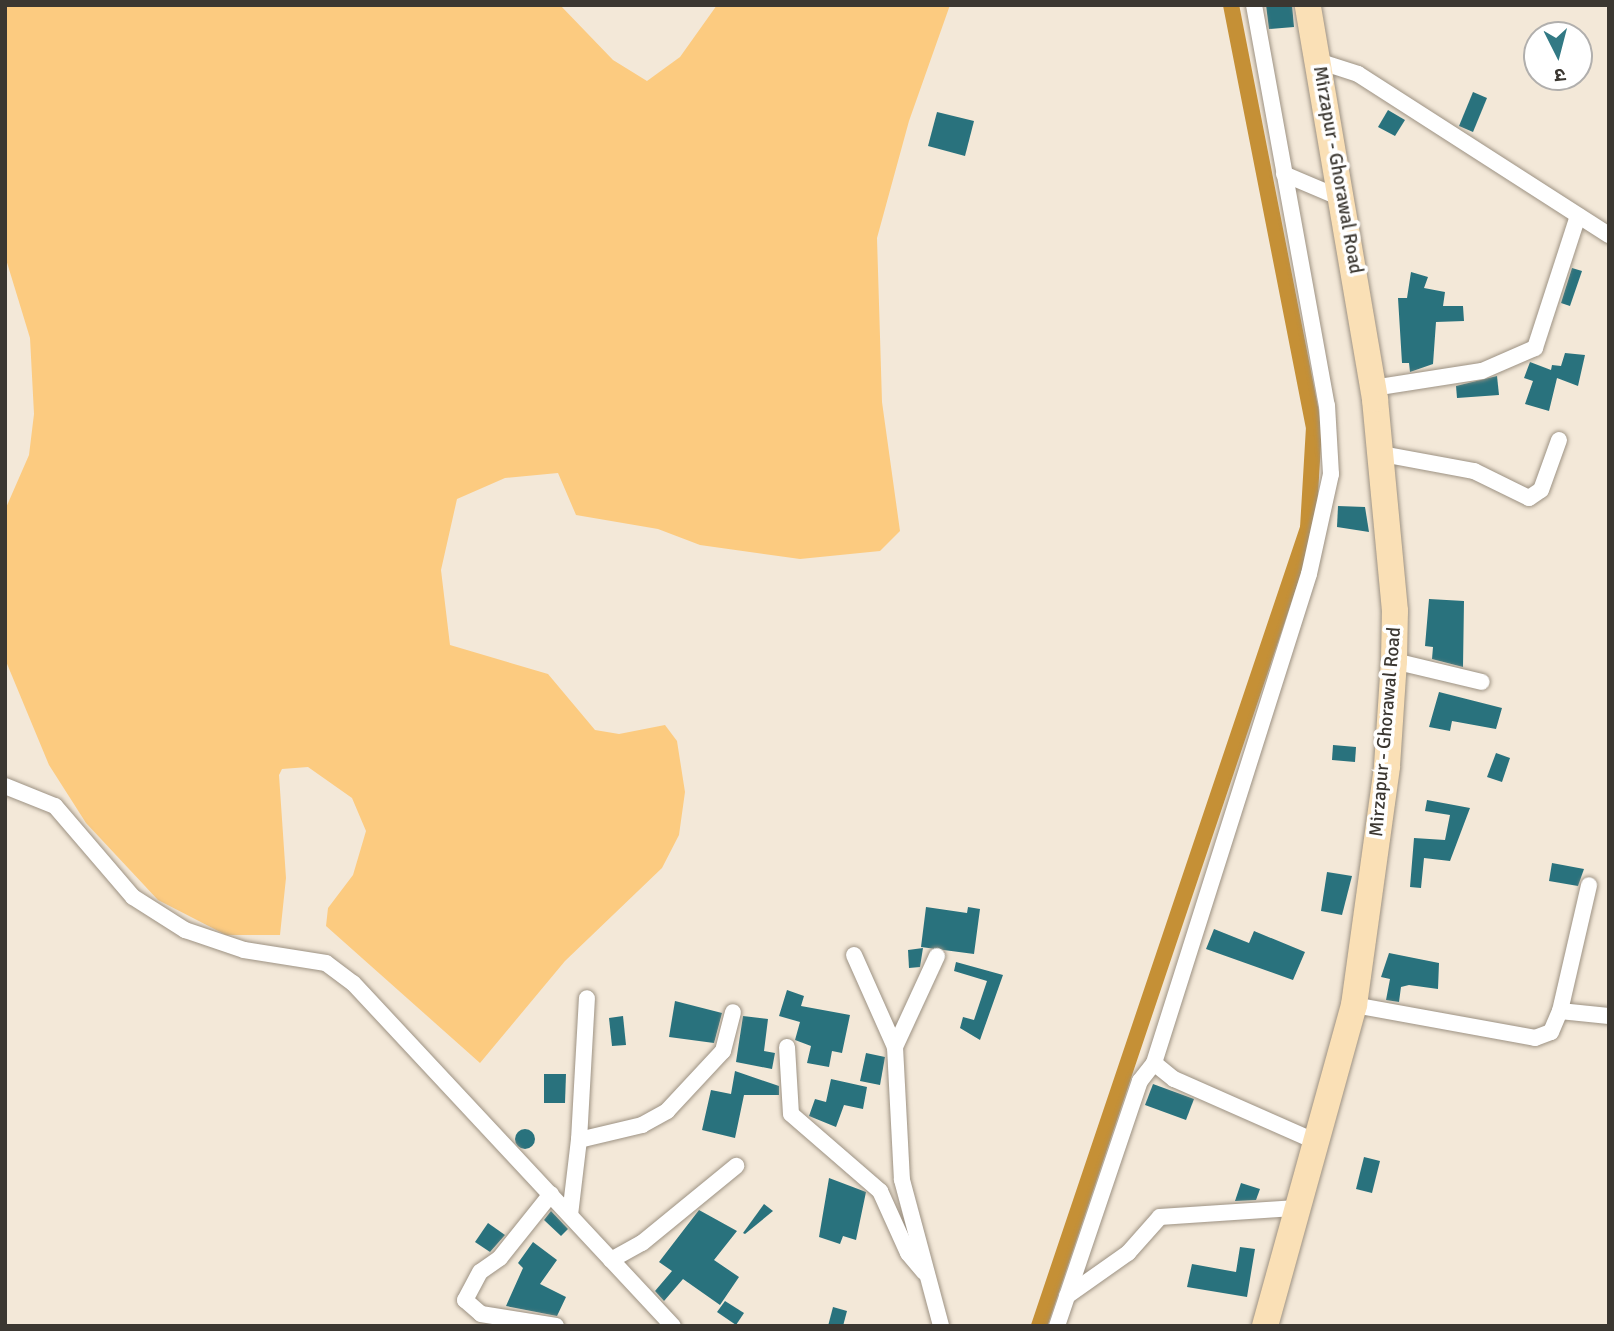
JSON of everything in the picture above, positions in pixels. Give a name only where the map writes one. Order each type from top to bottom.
[{"type":"main road","name":"Mirzapur - Ghorawal Road","points":[[1265,1326],[1354,1005],[1387,766],[1394,661],[1395,611],[1382,454],[1343,199],[1308,5]]},
{"type":"street","points":[[1058,1326],[1140,1081],[1154,1063],[1312,563],[1331,474],[1327,405],[1254,5]]},
{"type":"street","points":[[1318,61],[1350,69],[1609,235]]},
{"type":"street","points":[[1284,174],[1343,199]]},
{"type":"street","points":[[1373,388],[1482,371],[1535,348],[1578,216]]},
{"type":"street","points":[[1382,454],[1474,471],[1530,498],[1541,490],[1559,440]]},
{"type":"street","points":[[1394,661],[1482,682]]},
{"type":"street","points":[[5,786],[55,806],[133,897],[186,930],[244,950],[327,963],[353,983],[673,1326]]},
{"type":"street","points":[[1354,1005],[1535,1038],[1550,1032],[1560,1011],[1589,885]]},
{"type":"street","points":[[854,955],[895,1047],[902,1181],[941,1326]]},
{"type":"street","points":[[895,1047],[937,956]]},
{"type":"street","points":[[570,1215],[579,1140],[587,998]]},
{"type":"street","points":[[1560,1011],[1609,1016]]},
{"type":"street","points":[[579,1140],[642,1125],[667,1111],[723,1051],[733,1012]]},
{"type":"street","points":[[787,1047],[791,1114],[880,1191],[908,1253],[928,1276]]},
{"type":"street","points":[[1154,1063],[1174,1079],[1317,1142]]},
{"type":"street","points":[[611,1260],[642,1243],[736,1166]]},
{"type":"street","points":[[551,1194],[500,1258],[480,1272],[465,1300],[481,1314],[556,1326]]},
{"type":"street","points":[[1067,1296],[1128,1253],[1160,1217],[1297,1208]]},
{"type":"shaded area","points":[[5,5],[560,5],[613,60],[647,81],[680,57],[717,5],[950,5],[909,121],[877,238],[882,402],[900,531],[880,551],[800,559],[700,545],[658,529],[576,515],[558,473],[505,478],[457,499],[441,570],[450,645],[548,674],[595,730],[619,734],[665,725],[677,741],[685,792],[679,835],[662,868],[565,961],[480,1063],[326,926],[328,908],[353,875],[366,831],[352,798],[308,767],[282,769],[279,775],[286,878],[280,935],[226,935],[158,900],[86,823],[49,765],[5,659],[5,510],[29,455],[34,414],[30,338],[5,256]]},
{"type":"building","points":[[1266,5],[1292,5],[1294,27],[1269,29]]},
{"type":"building","points":[[1473,92],[1487,98],[1473,132],[1459,126]]},
{"type":"building","points":[[1388,110],[1405,120],[1395,136],[1378,127]]},
{"type":"building","points":[[937,112],[974,121],[965,156],[928,146]]},
{"type":"building","points":[[1572,268],[1582,271],[1570,306],[1561,303]]},
{"type":"building","points":[[1411,272],[1428,277],[1424,288],[1445,292],[1443,306],[1463,306],[1464,321],[1436,322],[1433,364],[1410,372],[1409,363],[1402,363],[1398,298],[1407,298]]},
{"type":"building","points":[[1565,353],[1585,355],[1578,386],[1557,378],[1549,411],[1525,404],[1533,381],[1524,378],[1530,362],[1551,370],[1552,365],[1561,366]]},
{"type":"building","points":[[1497,376],[1499,395],[1457,398],[1456,386]]},
{"type":"building","points":[[1338,506],[1365,507],[1369,532],[1337,527]]},
{"type":"building","points":[[1429,599],[1464,601],[1463,667],[1432,659],[1433,647],[1425,646]]},
{"type":"building","points":[[1439,692],[1502,708],[1496,729],[1452,721],[1450,731],[1429,727]]},
{"type":"building","points":[[1333,745],[1356,747],[1355,762],[1332,760]]},
{"type":"building","points":[[1496,753],[1510,758],[1502,782],[1487,777]]},
{"type":"building","points":[[1427,800],[1470,808],[1450,861],[1424,858],[1421,888],[1410,887],[1414,838],[1445,840],[1450,815],[1425,811]]},
{"type":"building","points":[[1552,863],[1584,869],[1578,886],[1549,881]]},
{"type":"building","points":[[1327,872],[1352,876],[1342,915],[1321,911]]},
{"type":"building","points":[[926,907],[967,913],[968,907],[980,909],[974,954],[921,947]]},
{"type":"building","points":[[1214,929],[1249,943],[1254,931],[1305,952],[1293,980],[1206,949]]},
{"type":"building","points":[[923,948],[920,967],[909,968],[908,950]]},
{"type":"building","points":[[1389,953],[1439,963],[1438,989],[1409,985],[1401,987],[1399,1002],[1386,1000],[1390,979],[1381,977]]},
{"type":"building","points":[[956,962],[1003,975],[980,1040],[960,1028],[963,1017],[974,1020],[987,981],[954,971]]},
{"type":"building","points":[[787,990],[804,996],[801,1006],[850,1015],[842,1053],[832,1051],[829,1067],[807,1063],[811,1046],[795,1040],[800,1022],[779,1016]]},
{"type":"building","points":[[675,1001],[722,1013],[714,1043],[669,1037]]},
{"type":"building","points":[[623,1016],[626,1045],[612,1046],[609,1018]]},
{"type":"building","points":[[743,1016],[768,1019],[764,1051],[775,1053],[772,1069],[736,1062]]},
{"type":"building","points":[[866,1053],[885,1057],[880,1085],[860,1081]]},
{"type":"building","points":[[735,1071],[779,1086],[779,1095],[744,1095],[735,1138],[702,1130],[711,1090],[731,1094]]},
{"type":"building","points":[[544,1074],[566,1074],[565,1103],[544,1103]]},
{"type":"building","points":[[831,1079],[867,1087],[863,1109],[844,1105],[836,1127],[809,1116],[815,1099],[826,1102]]},
{"type":"building","points":[[1153,1084],[1194,1099],[1186,1120],[1145,1105]]},
{"type":"building","points":[[525,1129],[532,1132],[535,1139],[532,1146],[525,1149],[518,1146],[515,1139],[518,1132]]},
{"type":"building","points":[[1364,1157],[1380,1161],[1372,1193],[1356,1189]]},
{"type":"building","points":[[829,1178],[866,1192],[856,1240],[843,1236],[840,1244],[819,1237]]},
{"type":"building","points":[[1241,1183],[1260,1189],[1256,1200],[1235,1201]]},
{"type":"building","points":[[764,1204],[773,1211],[743,1233]]},
{"type":"building","points":[[699,1210],[737,1231],[714,1260],[739,1277],[720,1305],[683,1279],[664,1301],[655,1291],[672,1271],[659,1262]]},
{"type":"building","points":[[551,1211],[568,1229],[561,1236],[544,1220]]},
{"type":"building","points":[[488,1223],[505,1235],[490,1252],[475,1242]]},
{"type":"building","points":[[533,1242],[557,1260],[540,1284],[566,1297],[557,1316],[506,1306],[523,1268],[518,1263]]},
{"type":"building","points":[[1240,1247],[1255,1249],[1247,1297],[1187,1287],[1192,1264],[1236,1272]]},
{"type":"building","points":[[725,1301],[744,1313],[736,1325],[717,1312]]},
{"type":"building","points":[[833,1307],[847,1311],[843,1326],[828,1326]]},
{"type":"waterway","points":[[1039,1326],[1308,528],[1314,428],[1231,5]]}]
